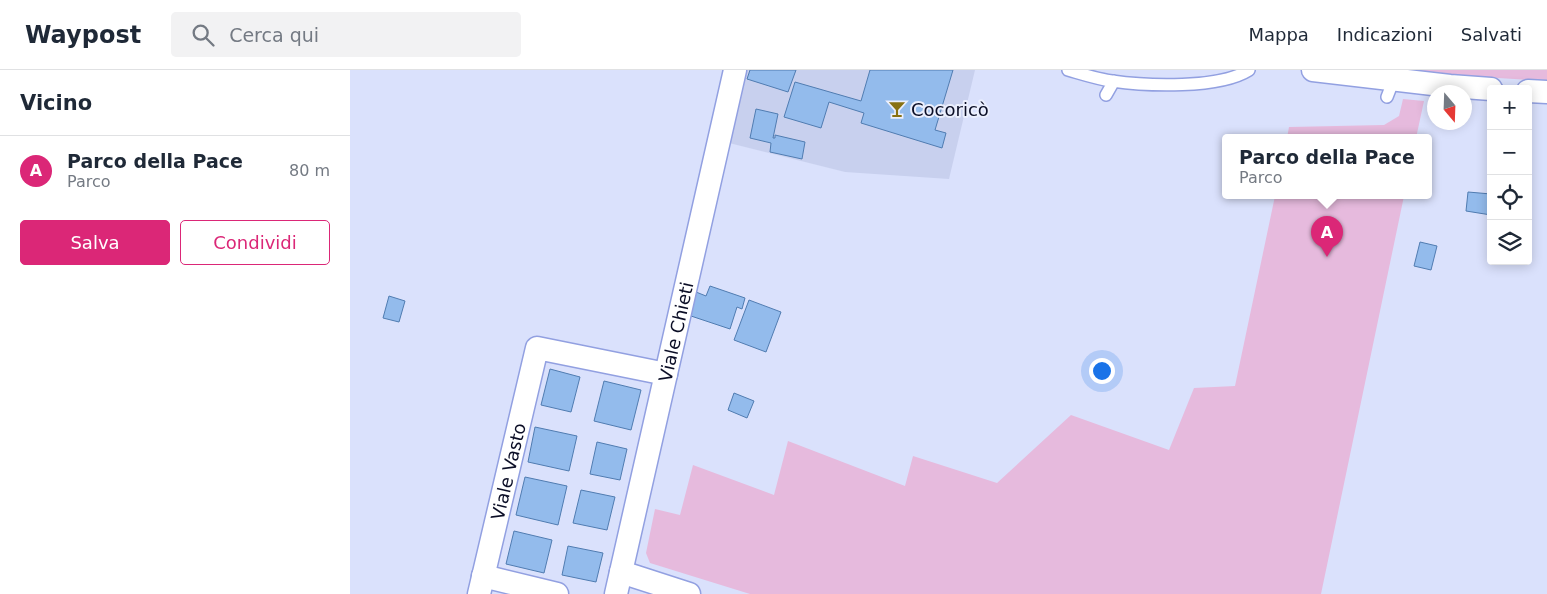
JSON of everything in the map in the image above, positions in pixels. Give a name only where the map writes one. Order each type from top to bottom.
[{"type":"street","name":"Viale Chieti","points":[[619,583],[735,70]]},
{"type":"street","points":[[1313,70],[1390,88],[1450,86],[1487,89]]},
{"type":"street","points":[[1532,91],[1547,92]]},
{"type":"street","name":"Viale Vasto","points":[[481,585],[537,348],[666,374]]},
{"type":"street","points":[[619,583],[689,594]]},
{"type":"street","points":[[481,585],[557,594]]},
{"type":"lane","points":[[1068,70],[1114,82],[1167,85],[1213,82],[1241,75],[1249,70]]},
{"type":"lane","points":[[1106,95],[1114,82]]},
{"type":"shaded area","points":[[743,70],[975,70],[949,179],[845,172],[729,143]]},
{"type":"shaded area","points":[[1387,70],[1547,70],[1547,81],[1404,72]]},
{"type":"shaded area","points":[[1403,99],[1424,101],[1417,134],[1288,134],[1289,127],[1384,125],[1399,116]]},
{"type":"shaded area","points":[[1274,199],[1403,199],[1321,594],[750,594],[650,563],[646,553],[655,509],[680,515],[693,465],[774,495],[788,441],[905,486],[913,456],[997,483],[1071,415],[1169,450],[1194,388],[1235,386]]},
{"type":"building","points":[[750,70],[796,70],[788,92],[747,79]]},
{"type":"building","name":"Cocoricò","points":[[870,70],[953,70],[935,130],[946,133],[942,148],[861,123],[864,113],[829,102],[821,128],[784,117],[795,82],[861,101]]},
{"type":"building","points":[[756,109],[778,114],[773,138],[775,138],[775,135],[805,142],[802,159],[770,152],[771,143],[750,138]]},
{"type":"building","points":[[1468,192],[1487,194],[1487,214],[1466,211]]},
{"type":"building","points":[[1420,242],[1437,246],[1431,270],[1414,266]]},
{"type":"building","points":[[710,286],[745,298],[742,309],[737,307],[730,329],[688,315],[696,292],[706,296]]},
{"type":"building","points":[[389,296],[405,301],[399,322],[383,318]]},
{"type":"building","points":[[749,300],[781,312],[766,352],[734,340]]},
{"type":"building","points":[[550,369],[580,377],[571,412],[541,405]]},
{"type":"building","points":[[604,381],[641,390],[631,430],[594,421]]},
{"type":"building","points":[[734,393],[754,401],[747,418],[728,410]]},
{"type":"building","points":[[535,427],[577,436],[569,471],[528,462]]},
{"type":"building","points":[[597,442],[627,449],[620,480],[590,474]]},
{"type":"building","points":[[525,477],[567,486],[558,525],[516,515]]},
{"type":"building","points":[[581,490],[615,497],[607,530],[573,523]]},
{"type":"building","points":[[514,531],[552,540],[544,573],[506,564]]},
{"type":"building","points":[[568,546],[603,553],[596,582],[562,575]]},
{"type":"place","name":"Cocoricò","points":[[897,109]]},
{"type":"place","name":"Parco della Pace","points":[[1327,257]]}]
